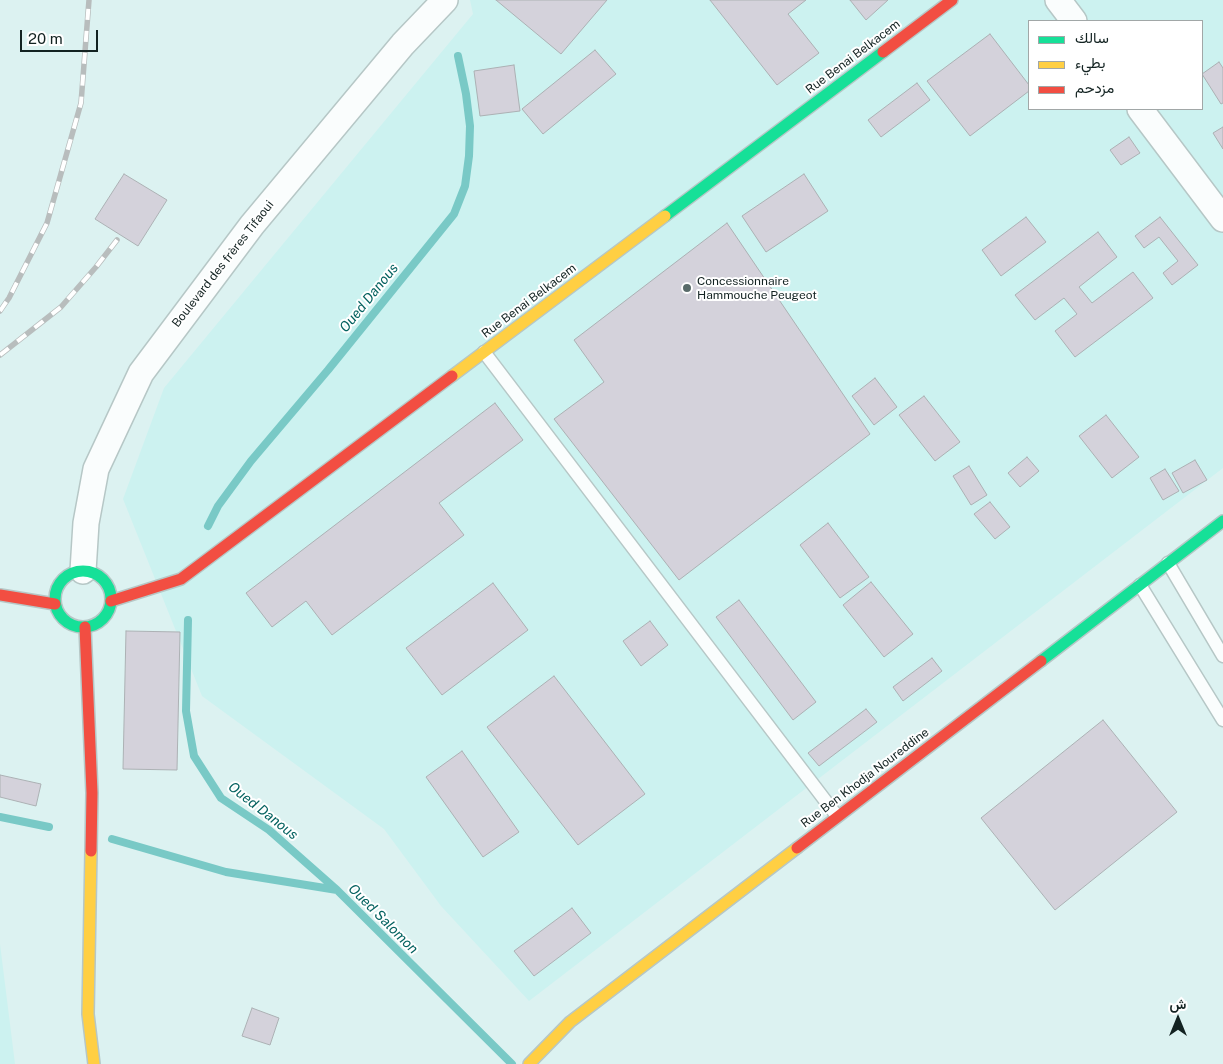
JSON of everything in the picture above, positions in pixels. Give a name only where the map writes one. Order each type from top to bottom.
[{"type":"street","name":"Boulevard des frères Tifaoui","points":[[83,571],[86,523],[96,468],[141,373],[252,225],[404,44],[445,0]]},
{"type":"street","name":"Rue Benai Belkacem","points":[[111,601],[181,579],[952,0]]},
{"type":"street","points":[[1058,0],[1073,20]]},
{"type":"street","points":[[1141,110],[1223,219]]},
{"type":"street","name":"Rue Ben Khodja Noureddine","points":[[530,1064],[570,1022],[1223,521]]},
{"type":"street","points":[[73,572],[92,572],[100,576],[106,583],[111,601],[110,609],[100,621],[85,627],[77,626],[69,624],[62,618],[55,604],[55,594],[58,585],[73,572]]},
{"type":"street","points":[[0,595],[55,604]]},
{"type":"street","points":[[85,627],[92,794],[88,1014],[94,1064]]},
{"type":"lane","points":[[484,352],[837,816]]},
{"type":"lane","points":[[1168,563],[1223,656]]},
{"type":"lane","points":[[1140,585],[1223,720]]},
{"type":"shaded area","points":[[470,0],[1223,0],[1223,468],[529,1001],[441,906],[384,829],[202,696],[123,499],[164,388],[473,14]]},
{"type":"shaded area","points":[[0,944],[15,1064],[0,1064]]},
{"type":"building","points":[[496,0],[607,0],[561,54]]},
{"type":"building","points":[[710,0],[806,0],[788,14],[819,53],[777,85]]},
{"type":"building","points":[[850,0],[888,0],[866,20]]},
{"type":"building","points":[[990,34],[1028,84],[1028,92],[970,136],[927,81]]},
{"type":"building","points":[[595,50],[616,74],[543,134],[522,109]]},
{"type":"building","points":[[1219,62],[1223,68],[1223,103],[1221,104],[1203,73]]},
{"type":"building","points":[[514,65],[520,111],[480,116],[474,71]]},
{"type":"building","points":[[917,83],[930,100],[881,137],[868,120]]},
{"type":"building","points":[[1223,127],[1223,149],[1213,133]]},
{"type":"building","points":[[1129,137],[1140,153],[1121,165],[1110,150]]},
{"type":"building","points":[[124,174],[167,200],[138,246],[95,219]]},
{"type":"building","points":[[804,174],[828,211],[766,252],[742,216]]},
{"type":"building","points":[[1026,217],[1046,242],[1001,276],[982,250]]},
{"type":"building","points":[[1160,217],[1198,265],[1172,285],[1163,273],[1178,261],[1159,237],[1144,248],[1135,236]]},
{"type":"building","points":[[727,223],[870,434],[679,580],[554,419],[604,382],[574,340]]},
{"type":"building","points":[[1098,232],[1117,257],[1079,287],[1092,303],[1133,272],[1153,298],[1075,357],[1055,331],[1077,314],[1064,298],[1035,320],[1015,295]]},
{"type":"building","points":[[875,378],[897,407],[874,425],[852,396]]},
{"type":"building","points":[[924,396],[960,442],[935,461],[899,415]]},
{"type":"building","points":[[495,403],[523,440],[439,503],[464,535],[332,635],[306,601],[272,627],[246,593]]},
{"type":"building","points":[[1106,415],[1139,457],[1112,478],[1079,436]]},
{"type":"building","points":[[1027,457],[1039,471],[1020,487],[1008,473]]},
{"type":"building","points":[[1195,460],[1207,480],[1183,493],[1172,473]]},
{"type":"building","points":[[969,466],[987,495],[971,505],[953,476]]},
{"type":"building","points":[[1165,469],[1179,491],[1163,500],[1150,478]]},
{"type":"building","points":[[990,502],[1010,527],[995,539],[974,514]]},
{"type":"building","points":[[828,523],[869,577],[840,598],[800,545]]},
{"type":"building","points":[[871,582],[913,634],[884,657],[843,605]]},
{"type":"building","points":[[493,583],[528,630],[442,695],[406,648]]},
{"type":"building","points":[[739,600],[816,702],[793,720],[716,617]]},
{"type":"building","points":[[650,621],[668,645],[641,666],[623,641]]},
{"type":"building","points":[[126,631],[180,632],[177,770],[123,769]]},
{"type":"building","points":[[932,658],[942,671],[903,701],[893,687]]},
{"type":"building","points":[[554,676],[645,794],[578,845],[487,727]]},
{"type":"building","points":[[866,709],[877,722],[819,766],[808,753]]},
{"type":"building","points":[[1103,720],[1177,812],[1055,910],[981,818]]},
{"type":"building","points":[[462,751],[519,832],[483,857],[426,777]]},
{"type":"building","points":[[0,775],[41,784],[36,806],[0,797]]},
{"type":"building","points":[[572,908],[591,933],[534,976],[514,951]]},
{"type":"building","points":[[252,1008],[279,1018],[270,1045],[242,1036]]},
{"type":"waterway","name":"Oued Danous","points":[[208,526],[218,506],[251,461],[328,370],[454,214],[465,186],[470,126],[458,56]]},
{"type":"waterway","name":"Oued Danous","points":[[188,620],[186,711],[194,756],[221,798],[269,830],[337,890]]},
{"type":"waterway","name":"Oued Salomon","points":[[0,817],[49,827]]},
{"type":"waterway","name":"Oued Salomon","points":[[112,839],[226,872],[337,890],[512,1064]]},
{"type":"railway","points":[[0,311],[9,298],[47,223],[81,103],[89,0]]},
{"type":"railway","points":[[0,355],[61,307],[117,240]]},
{"type":"traffic: fast","points":[[665,216],[883,52]]},
{"type":"traffic: fast","points":[[1041,661],[1223,521]]},
{"type":"traffic: fast","points":[[78,571],[88,571],[103,579],[109,588],[111,599],[109,610],[103,619],[88,627],[78,627],[67,622],[60,615],[55,604],[55,594],[60,583],[67,576],[78,571]]},
{"type":"traffic: slow","points":[[452,376],[665,216]]},
{"type":"traffic: slow","points":[[529,1064],[570,1022],[797,848]]},
{"type":"traffic: slow","points":[[91,851],[88,1014],[94,1064]]},
{"type":"traffic: jam","points":[[883,52],[952,0]]},
{"type":"traffic: jam","points":[[111,601],[181,579],[452,376]]},
{"type":"traffic: jam","points":[[0,595],[55,604]]},
{"type":"traffic: jam","points":[[85,627],[92,793],[91,851]]},
{"type":"traffic: jam","points":[[797,848],[1041,661]]},
{"type":"place","name":"Concessionnaire Hammouche Peugeot","points":[[687,288]]}]
